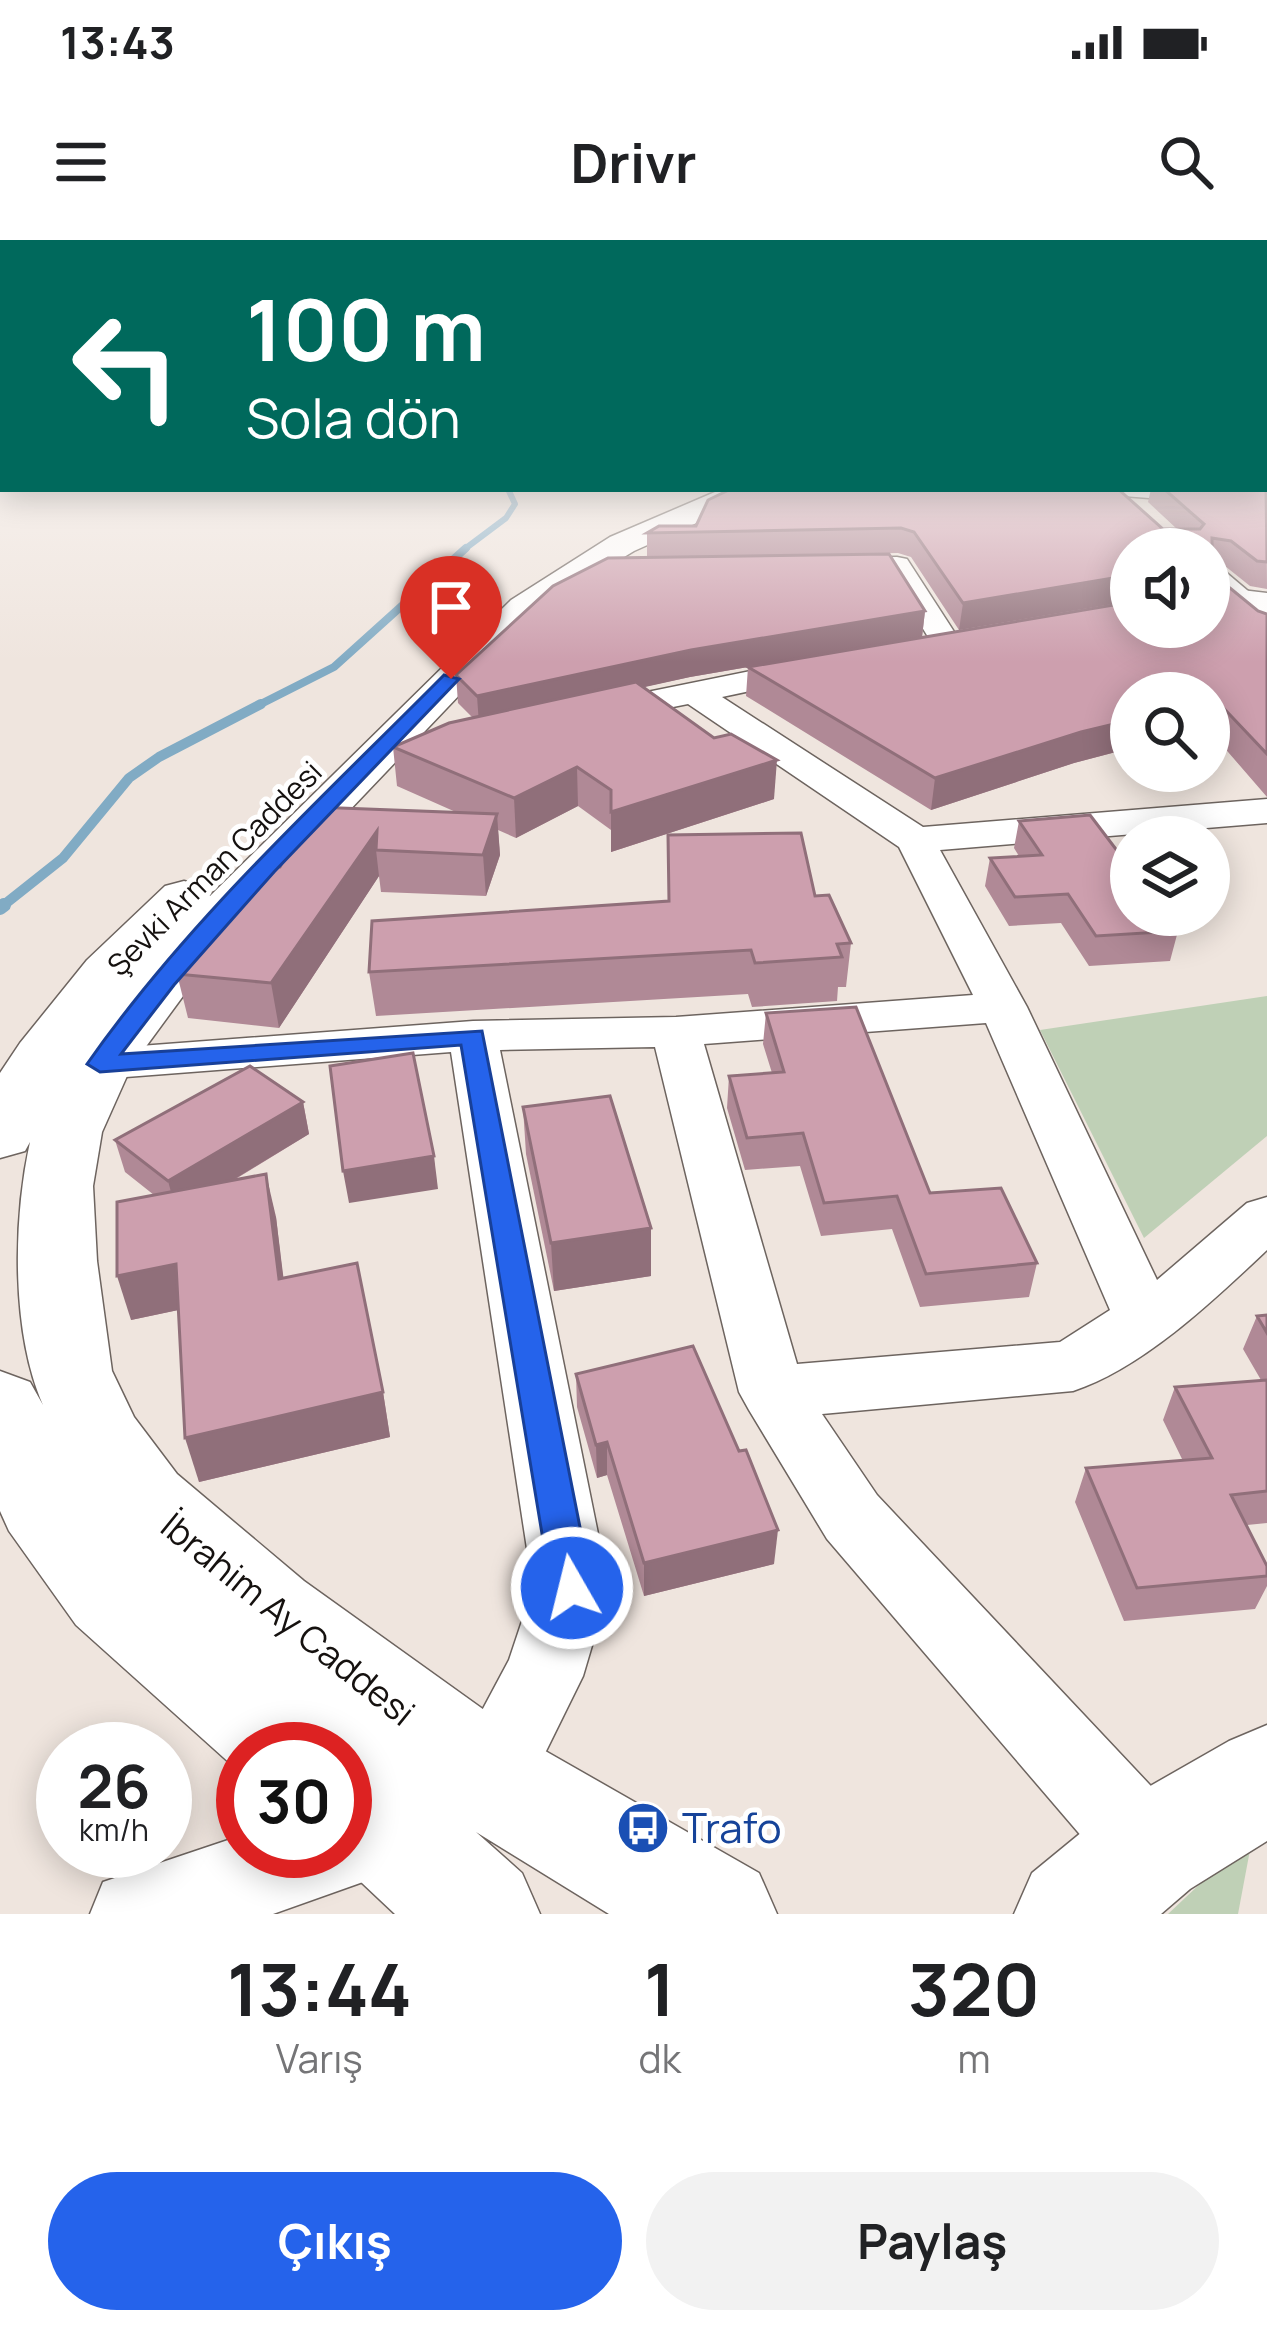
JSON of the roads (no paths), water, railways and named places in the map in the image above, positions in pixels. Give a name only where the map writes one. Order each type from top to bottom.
[{"type":"main road","name":"Şevki Arman Caddesi","points":[[0,1135],[6,1116],[44,1057],[108,973],[410,677],[493,604],[543,570],[675,505]]},
{"type":"main road","name":"İbrahim Ay Caddesi","points":[[711,505],[622,544],[613,569],[524,608],[393,758],[266,867],[165,980],[100,1064],[67,1132],[57,1186],[58,1261],[70,1371],[102,1441],[145,1502],[269,1613],[488,1778],[718,1914]]},
{"type":"main road","points":[[1126,505],[1142,519]]},
{"type":"main road","points":[[1230,596],[1267,627]]},
{"type":"main road","points":[[0,1406],[21,1508],[110,1594],[262,1722]]},
{"type":"main road","points":[[1112,1882],[1267,1779]]},
{"type":"main road","points":[[372,1843],[481,1914]]},
{"type":"street","points":[[806,566],[897,565],[947,644]]},
{"type":"street","points":[[553,722],[854,661]]},
{"type":"street","points":[[691,691],[915,840],[1003,1007],[1144,1318]]},
{"type":"street","points":[[915,840],[1250,812],[1267,849]]},
{"type":"street","points":[[100,1064],[473,1036],[676,1032],[1003,1007]]},
{"type":"street","points":[[676,1032],[772,1392],[852,1517],[1112,1882]]},
{"type":"street","points":[[473,1036],[572,1588],[543,1676],[488,1778]]},
{"type":"street","points":[[772,1392],[1072,1366],[1179,1296],[1267,1216]]},
{"type":"street","points":[[135,1914],[230,1878]]},
{"type":"waterway","points":[[466,548],[506,518],[514,505]]},
{"type":"waterway","points":[[255,707],[334,667],[466,548]]},
{"type":"waterway","points":[[462,551],[466,548]]},
{"type":"waterway","points":[[4,905],[0,908],[63,858],[129,778],[159,757],[261,704]]},
{"type":"place","name":"Trafo","points":[[643,1828]]}]
